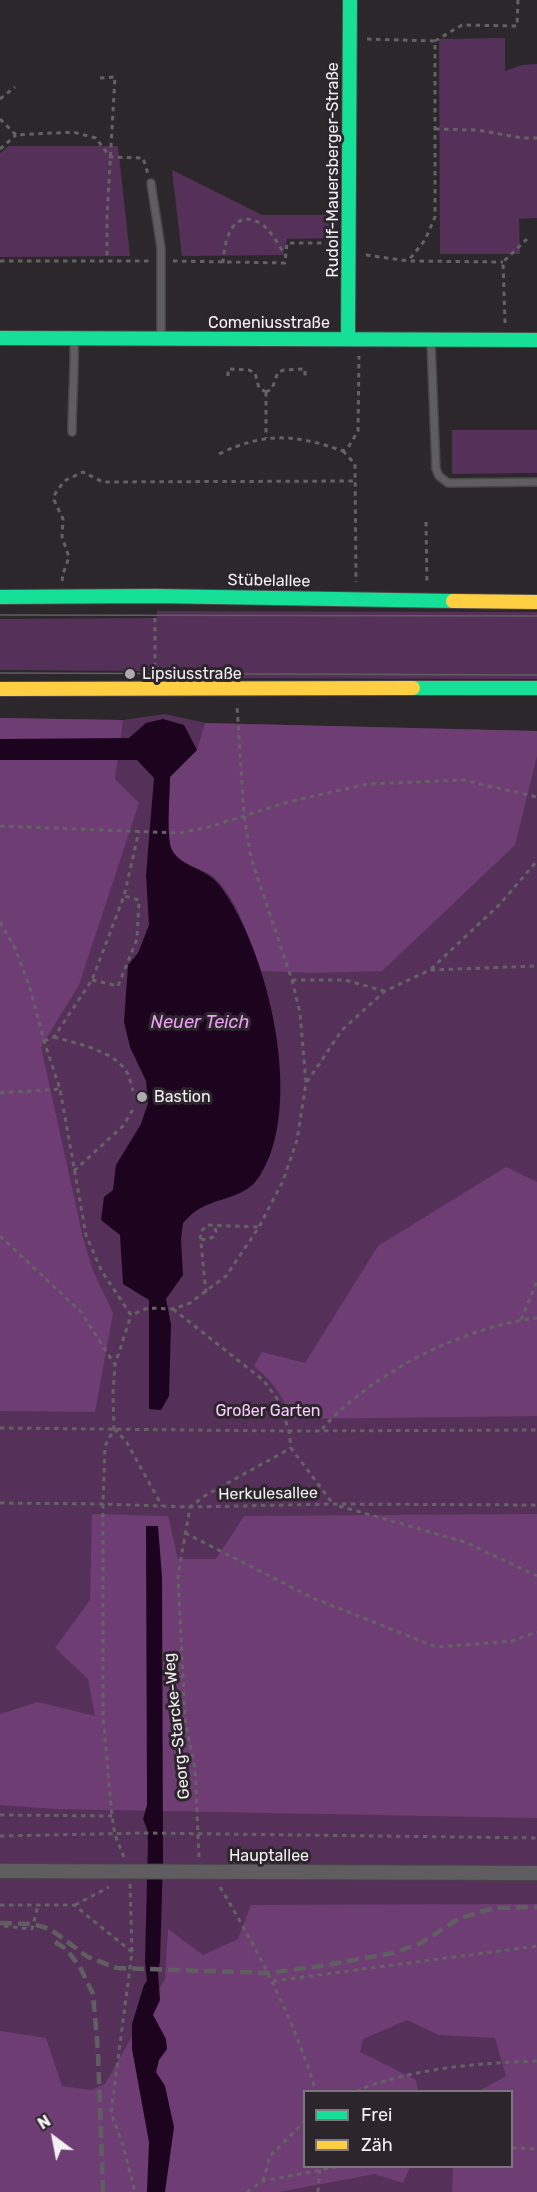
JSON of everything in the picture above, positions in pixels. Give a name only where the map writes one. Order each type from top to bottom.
[{"type":"main road","name":"Rudolf-Mauersberger-Straße","points":[[350,0],[350,248],[353,339]]},
{"type":"main road","name":"Comeniusstraße","points":[[0,338],[537,340]]},
{"type":"main road","name":"Stübelallee","points":[[0,597],[155,596],[537,602]]},
{"type":"main road","points":[[0,689],[537,688]]},
{"type":"street","name":"Hauptallee","points":[[0,1871],[537,1873]]},
{"type":"lane","points":[[151,183],[161,248],[161,339]]},
{"type":"lane","points":[[72,432],[74,339]]},
{"type":"lane","points":[[431,339],[436,469],[439,476],[448,483],[537,482]]},
{"type":"path","points":[[350,41],[367,39],[435,41],[462,25],[517,26],[518,0]]},
{"type":"path","points":[[408,261],[425,240],[435,217],[435,41]]},
{"type":"path","points":[[100,78],[115,77],[107,260]]},
{"type":"path","points":[[0,99],[15,87]]},
{"type":"path","points":[[0,119],[16,135]]},
{"type":"path","points":[[435,129],[478,130],[522,138],[537,138]]},
{"type":"path","points":[[0,149],[16,135],[72,132],[96,138],[110,157]]},
{"type":"path","points":[[110,157],[143,158],[151,183]]},
{"type":"path","points":[[223,263],[226,236],[233,226],[243,220],[259,223],[273,237],[286,256]]},
{"type":"path","points":[[505,340],[504,262],[527,238]]},
{"type":"path","points":[[0,261],[285,263],[287,243],[350,248],[408,261],[504,262]]},
{"type":"path","points":[[343,451],[358,431],[353,339]]},
{"type":"path","points":[[228,376],[228,369],[249,370],[255,373],[259,388],[266,392]]},
{"type":"path","points":[[266,392],[272,389],[278,372],[305,369],[305,376]]},
{"type":"path","points":[[266,392],[266,438]]},
{"type":"path","points":[[219,454],[243,443],[266,438],[291,438],[323,443],[343,451],[355,464],[356,587]]},
{"type":"path","points":[[62,586],[63,574],[69,557],[62,537],[63,519],[54,500],[61,485],[71,477],[83,472],[104,482],[355,481]]},
{"type":"path","points":[[426,522],[427,586]]},
{"type":"path","points":[[155,618],[155,671]]},
{"type":"path","points":[[135,2192],[123,2145],[111,2113],[132,1952],[129,1872],[115,1835],[103,1716],[105,1446],[114,1429],[115,1365],[131,1315],[148,1308],[173,1309],[190,1303],[226,1276],[259,1227],[283,1181],[297,1140],[306,1083],[300,1013],[292,980],[251,858],[244,815],[237,704]]},
{"type":"path","points":[[0,826],[179,833],[367,784],[463,780],[537,797]]},
{"type":"path","points":[[44,1041],[54,1037],[92,980],[124,896],[139,831]]},
{"type":"path","points":[[306,1083],[342,1030],[385,991],[430,970],[500,904],[537,861]]},
{"type":"path","points":[[92,980],[118,986],[137,939],[139,900],[124,896]]},
{"type":"path","points":[[0,922],[15,948],[30,988],[60,1089],[86,1235],[101,1270],[131,1315]]},
{"type":"path","points":[[430,970],[537,966]]},
{"type":"path","points":[[292,980],[345,980],[385,991]]},
{"type":"path","points":[[54,1037],[109,1056],[126,1070],[133,1091]]},
{"type":"path","points":[[0,1093],[60,1089]]},
{"type":"path","points":[[73,1172],[124,1125],[134,1107]]},
{"type":"path","points":[[206,1293],[200,1232],[203,1227],[208,1225],[259,1227]]},
{"type":"path","points":[[201,1239],[206,1240],[213,1237],[216,1231],[214,1226]]},
{"type":"path","points":[[0,1236],[81,1312],[115,1365]]},
{"type":"path","points":[[521,1320],[537,1281]]},
{"type":"path","points":[[173,1309],[263,1380],[279,1401],[289,1431],[291,1448],[333,1504],[465,1542],[537,1576]]},
{"type":"path","points":[[321,1430],[380,1377],[462,1337],[521,1320],[537,1318]]},
{"type":"path","points":[[0,1428],[289,1431],[537,1430]]},
{"type":"path","points":[[114,1429],[126,1441],[162,1506]]},
{"type":"path","points":[[190,1507],[206,1495],[291,1448]]},
{"type":"path","name":"Herkulesallee","points":[[0,1503],[190,1507],[333,1504],[537,1505]]},
{"type":"path","name":"Georg-Starcke-Weg","points":[[190,1507],[178,1576],[181,1651],[185,1719],[195,1769],[199,1835],[205,1872],[273,1981],[305,2056],[316,2090]]},
{"type":"path","points":[[185,1533],[313,1598],[436,1647],[512,1641],[537,1632]]},
{"type":"path","points":[[0,1815],[112,1816]]},
{"type":"path","points":[[0,1836],[144,1833],[537,1838]]},
{"type":"path","points":[[0,1905],[74,1905],[116,1883],[129,1872]]},
{"type":"path","points":[[4,1926],[32,1929],[38,1905]]},
{"type":"path","points":[[74,1905],[132,1952]]},
{"type":"path","points":[[273,1981],[537,1946]]},
{"type":"path","points":[[358,2090],[414,2073],[467,2064],[537,2061]]},
{"type":"path","points":[[263,2181],[270,2156],[303,2123]]},
{"type":"path","points":[[513,2148],[537,2149]]},
{"type":"path","points":[[247,2192],[263,2181],[320,2168],[318,2192]]},
{"type":"green space","points":[[505,38],[505,71],[522,65],[537,64],[537,218],[519,219],[520,254],[440,254],[439,39]]},
{"type":"green space","points":[[9,146],[118,146],[130,256],[0,257],[0,153]]},
{"type":"green space","points":[[172,170],[262,215],[332,215],[334,238],[287,239],[283,255],[182,256]]},
{"type":"green space","points":[[452,430],[537,430],[537,473],[452,474]]},
{"type":"green space","points":[[157,611],[537,612],[537,679],[157,678],[155,671],[0,670],[0,619],[157,618]]},
{"type":"green space","name":"Großer Garten","points":[[165,714],[206,723],[537,731],[537,2192],[0,2192],[0,718],[123,720]]},
{"type":"shaded area","points":[[0,718],[123,720],[115,779],[139,803],[79,985],[41,1047],[83,1238],[93,1271],[113,1313],[95,1412],[0,1411]]},
{"type":"shaded area","points":[[205,723],[537,731],[537,756],[515,845],[382,971],[313,973],[260,971],[231,898],[215,878],[178,859],[170,847],[168,824],[170,777],[197,750]]},
{"type":"shaded area","points":[[506,1167],[537,1182],[537,1416],[291,1419],[277,1390],[254,1366],[262,1352],[305,1363],[378,1246]]},
{"type":"shaded area","points":[[92,1514],[168,1516],[178,1559],[216,1559],[244,1516],[537,1514],[537,1818],[56,1809],[0,1805],[0,1714],[38,1702],[95,1716],[88,1679],[55,1648],[90,1600]]},
{"type":"shaded area","points":[[537,1904],[537,2192],[452,2192],[453,2168],[513,2168],[513,2090],[481,2090],[506,2076],[495,2038],[439,2035],[407,2020],[363,2039],[360,2052],[416,2080],[418,2090],[303,2090],[303,2168],[410,2168],[403,2183],[375,2174],[279,2192],[0,2192],[0,2031],[46,2038],[62,2086],[91,2090],[105,2084],[165,1979],[168,1929],[203,1955],[238,1939],[251,1905]]},
{"type":"water","name":"Neuer Teich","points":[[163,719],[184,725],[197,750],[170,777],[170,844],[176,856],[209,876],[221,887],[238,915],[253,949],[266,988],[275,1029],[280,1071],[280,1111],[273,1147],[259,1177],[253,1184],[238,1194],[204,1206],[183,1223],[181,1239],[183,1275],[166,1299],[171,1325],[169,1396],[161,1410],[149,1409],[149,1300],[123,1284],[120,1235],[101,1220],[104,1197],[113,1190],[116,1165],[141,1124],[148,1103],[146,1081],[130,1047],[124,1022],[128,965],[138,953],[149,925],[146,875],[154,778],[137,760],[0,760],[0,739],[129,738],[146,723]]},
{"type":"water","points":[[146,1526],[158,1526],[162,1577],[163,1860],[158,1973],[160,2000],[153,2015],[166,2039],[167,2049],[159,2060],[156,2072],[165,2086],[174,2127],[165,2192],[147,2192],[149,2142],[132,2049],[132,2024],[147,1981],[145,1962],[148,1842],[143,1819],[147,1805]]},
{"type":"tram line","points":[[0,615],[537,616]]},
{"type":"tram line","points":[[0,673],[537,675]]},
{"type":"railway","points":[[0,1923],[33,1924],[50,1929],[88,1957],[117,1968],[268,1973],[393,1953],[421,1943],[460,1918],[494,1908],[537,1907]]},
{"type":"railway","points":[[55,1942],[66,1949],[80,1967],[93,1994],[98,2052],[103,2192]]},
{"type":"traffic: fast","points":[[348,339],[350,0]]},
{"type":"traffic: fast","points":[[0,338],[537,340]]},
{"type":"traffic: fast","points":[[0,597],[155,596],[453,601]]},
{"type":"traffic: fast","points":[[413,688],[537,688]]},
{"type":"traffic: slow","points":[[453,601],[537,602]]},
{"type":"traffic: slow","points":[[0,689],[413,688]]},
{"type":"place","name":"Lipsiusstraße","points":[[130,674]]},
{"type":"place","name":"Bastion","points":[[142,1097]]}]
